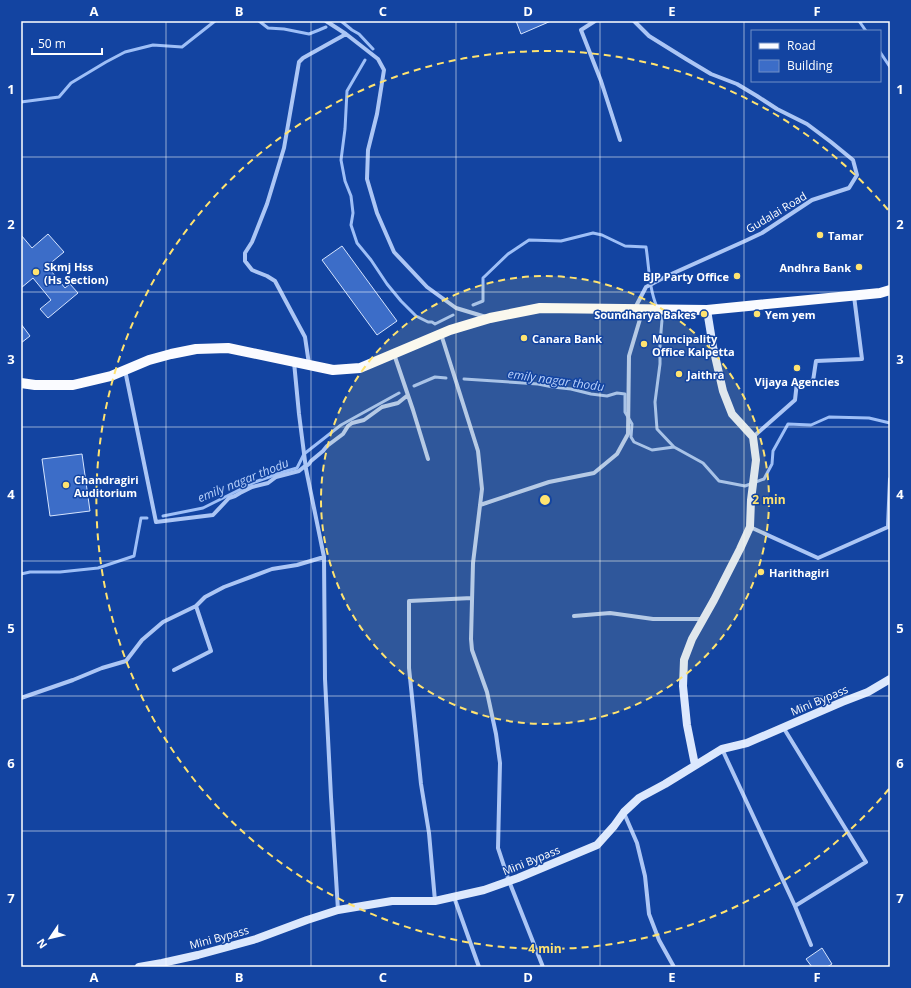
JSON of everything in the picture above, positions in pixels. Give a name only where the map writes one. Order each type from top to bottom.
[{"type":"main road","points":[[21,383],[36,385],[73,385],[111,376],[149,360],[196,349],[228,348],[333,370],[360,368],[450,330],[490,318],[540,308],[707,310],[854,296],[880,293],[890,290]]},
{"type":"main road","points":[[695,765],[686,717],[683,686],[684,660],[692,639],[737,556],[750,527],[752,490],[756,460],[753,437],[732,414],[723,391],[713,348],[707,310]]},
{"type":"main road","name":"Mini Bypass","points":[[139,967],[198,955],[256,939],[338,910],[392,902],[435,901],[484,890],[509,881],[597,845],[624,812],[639,798],[722,749],[747,743],[868,692],[890,679]]},
{"type":"street","points":[[326,21],[346,34],[378,59],[384,70],[368,150],[367,179],[377,213],[394,252],[427,287],[456,308],[490,318]]},
{"type":"street","points":[[596,21],[581,30],[601,81],[620,140]]},
{"type":"street","name":"Gudalai Road","points":[[480,505],[549,482],[594,474],[617,454],[628,434],[629,356],[643,309],[646,287],[762,233],[812,200],[849,188],[857,175],[853,160],[807,124],[777,109],[737,84],[711,74],[649,36],[634,21]]},
{"type":"street","points":[[309,365],[305,337],[275,281],[252,270],[245,261],[244,253],[252,242],[267,204],[284,148],[300,62],[303,58],[346,34]]},
{"type":"street","points":[[753,437],[795,400],[798,382],[813,381],[816,361],[862,359],[854,296]]},
{"type":"street","points":[[441,333],[478,451],[482,489],[473,563],[471,639],[472,650],[487,692],[496,734],[500,763],[498,848],[509,881],[543,967]]},
{"type":"street","points":[[394,353],[428,459]]},
{"type":"street","points":[[294,362],[305,466],[324,557],[325,679],[338,910]]},
{"type":"street","points":[[125,370],[156,522],[213,516],[229,498],[252,487],[268,483],[276,478],[299,471],[343,434],[352,423],[364,420],[382,407],[398,404],[408,395]]},
{"type":"street","points":[[750,527],[818,558],[888,527],[890,479]]},
{"type":"street","points":[[21,698],[102,668],[126,661],[142,640],[163,622],[196,606],[205,597],[224,587],[272,569],[297,565],[324,557]]},
{"type":"street","points":[[435,901],[429,834],[421,784],[409,668],[409,601],[472,598]]},
{"type":"street","points":[[174,670],[211,651],[196,606]]},
{"type":"street","points":[[574,616],[610,613],[652,619],[703,619]]},
{"type":"street","points":[[783,727],[866,862],[795,906]]},
{"type":"street","points":[[722,749],[795,906],[811,945]]},
{"type":"street","points":[[624,812],[637,843],[645,876],[649,914],[659,940],[674,967]]},
{"type":"street","points":[[454,897],[480,967]]},
{"type":"building","points":[[516,21],[551,21],[521,34]]},
{"type":"building","name":"Skmj Hss (Hs Section)","points":[[48,234],[64,252],[47,266],[65,288],[70,284],[78,293],[48,318],[40,309],[51,300],[33,278],[21,288],[21,235],[32,248]]},
{"type":"building","points":[[342,246],[397,321],[377,335],[322,260]]},
{"type":"building","points":[[21,324],[30,336],[21,343]]},
{"type":"building","name":"Chandragiri Auditorium","points":[[82,454],[90,511],[50,516],[42,459]]},
{"type":"building","points":[[822,948],[832,964],[827,967],[812,967],[806,959]]},
{"type":"waterway","points":[[21,102],[59,97],[71,83],[125,52],[153,45],[182,47],[215,21]]},
{"type":"waterway","points":[[259,21],[268,28],[284,29],[309,34],[326,27]]},
{"type":"waterway","points":[[341,21],[359,34],[373,49]]},
{"type":"waterway","points":[[859,21],[865,30]]},
{"type":"waterway","points":[[881,54],[890,67]]},
{"type":"waterway","points":[[365,60],[347,91],[345,129],[341,160],[345,181],[351,196],[353,213],[351,225],[357,243],[371,260],[387,284],[416,316],[435,324],[453,315]]},
{"type":"waterway","points":[[473,305],[483,301],[483,278],[508,254],[529,240],[561,241],[593,233],[602,235],[625,246],[646,247],[651,285],[657,307]]},
{"type":"waterway","points":[[659,312],[662,320],[660,364],[655,402],[657,429],[674,447],[703,463],[719,481],[745,486],[764,479],[772,464],[773,451],[788,424],[811,425],[829,417],[869,418],[890,423]]},
{"type":"waterway","name":"emily nagar thodu","points":[[414,386],[435,377],[446,378]]},
{"type":"waterway","name":"emily nagar thodu","points":[[464,379],[538,384],[607,396],[617,393],[625,394],[625,412],[632,424],[631,437],[634,442],[652,450],[674,447]]},
{"type":"waterway","name":"emily nagar thodu","points":[[163,516],[203,508],[255,482],[297,468],[304,454],[341,425],[399,393]]},
{"type":"waterway","name":"emily nagar thodu","points":[[21,574],[30,572],[60,572],[98,568],[134,556],[141,518],[147,518]]},
{"type":"place","name":"Tamar","points":[[820,235]]},
{"type":"place","name":"Andhra Bank","points":[[859,267]]},
{"type":"place","name":"Skmj Hss (Hs Section)","points":[[36,272]]},
{"type":"place","name":"BJP Party Office","points":[[737,276]]},
{"type":"place","name":"Soundharya Bakes","points":[[704,314]]},
{"type":"place","name":"Yem yem","points":[[757,314]]},
{"type":"place","name":"Canara Bank","points":[[524,338]]},
{"type":"place","name":"Muncipality Office Kalpetta","points":[[644,344]]},
{"type":"place","name":"Vijaya Agencies","points":[[797,368]]},
{"type":"place","name":"Jaithra","points":[[679,374]]},
{"type":"place","name":"Chandragiri Auditorium","points":[[66,485]]},
{"type":"place","name":"Harithagiri","points":[[761,572]]}]
